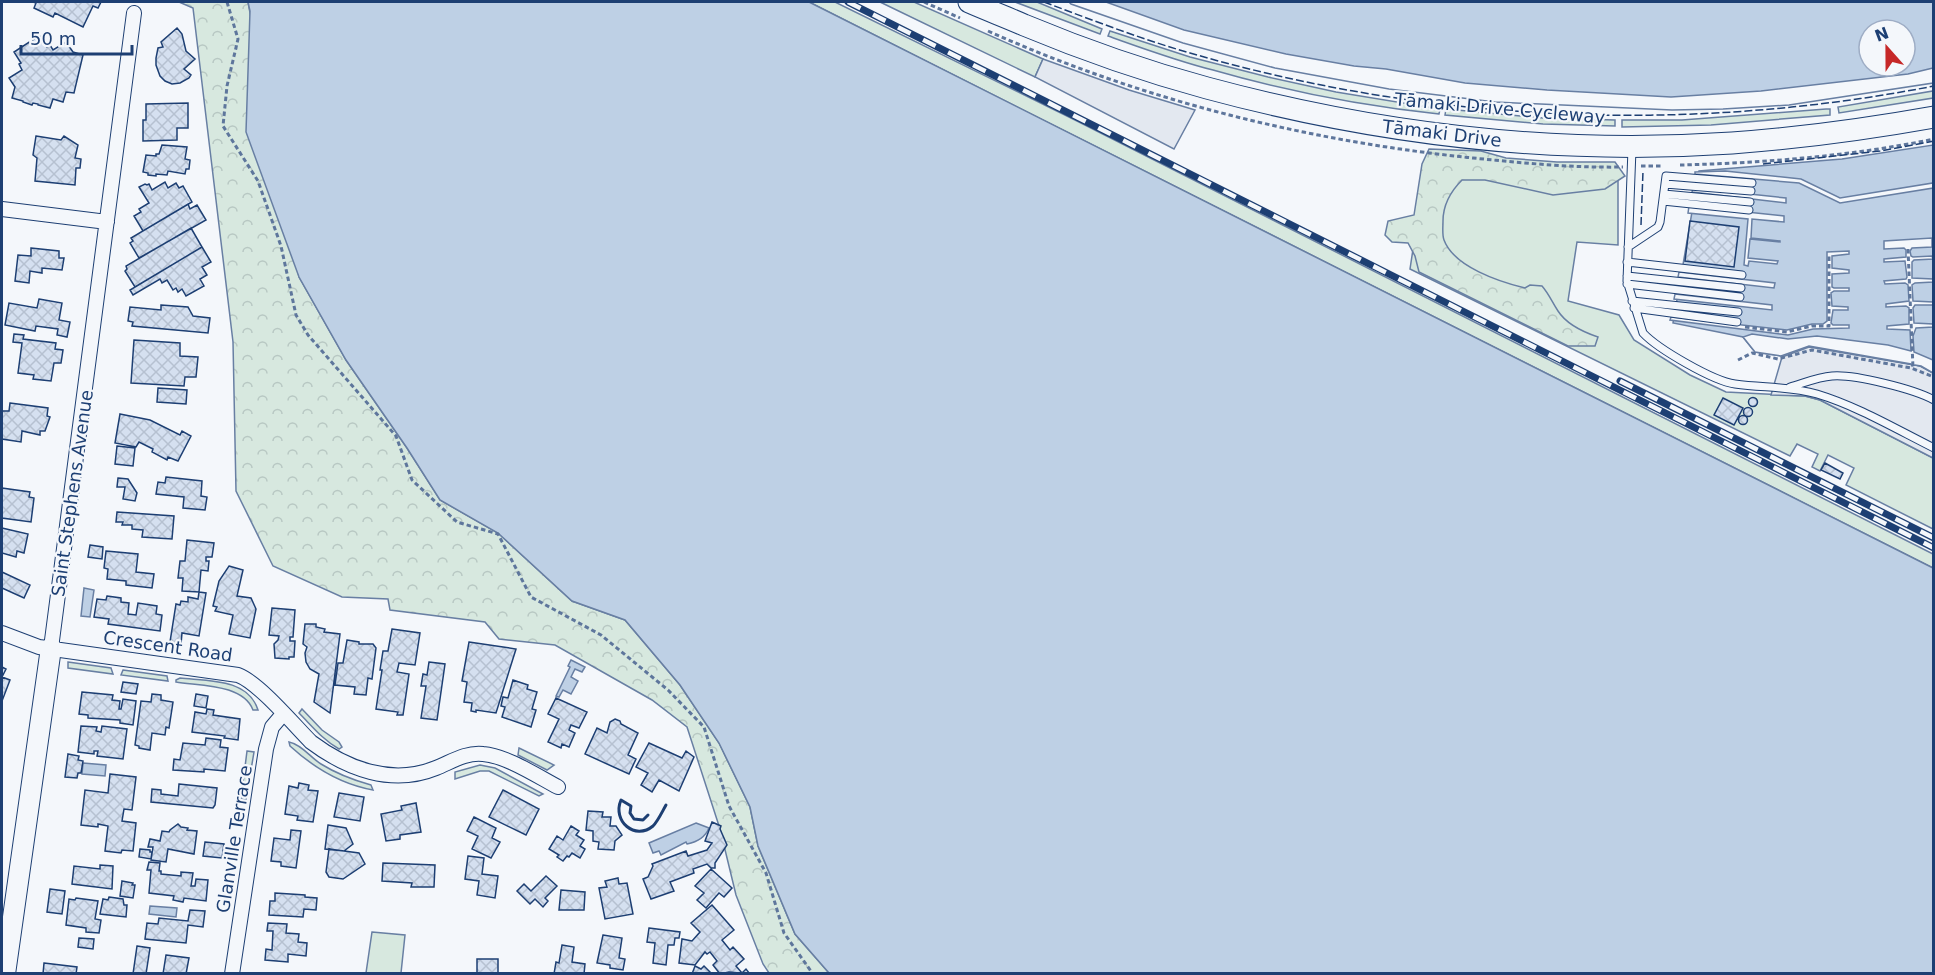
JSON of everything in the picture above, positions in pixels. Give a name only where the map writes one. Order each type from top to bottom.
[{"type":"main road","name":"Tāmaki Drive","points":[[969,2],[1065,42],[1142,69],[1251,100],[1359,122],[1444,135],[1526,142],[1632,146],[1721,144],[1847,131],[1934,117]]},
{"type":"street","name":"Saint Stephens Avenue","points":[[5,974],[51,648],[134,13]]},
{"type":"street","points":[[2,209],[107,222]]},
{"type":"street","name":"Crescent Road","points":[[2,633],[34,646],[238,675],[250,681],[321,749],[351,766],[371,773],[397,776],[417,774],[464,756],[483,753],[501,758],[558,787]]},
{"type":"street","name":"Glanville Terrace","points":[[232,974],[266,749],[273,728],[284,714]]},
{"type":"lane","points":[[1632,146],[1627,284],[1643,333],[1648,339],[1721,381],[1733,384],[1788,387],[1819,395],[1853,408],[1934,448]]},
{"type":"lane","points":[[1628,247],[1658,227],[1666,180],[1751,187]]},
{"type":"lane","points":[[1664,197],[1749,206]]},
{"type":"lane","points":[[1627,262],[1742,275]]},
{"type":"lane","points":[[1627,276],[1741,288]]},
{"type":"lane","points":[[1627,284],[1740,297]]},
{"type":"lane","points":[[1633,305],[1739,324]]},
{"type":"lane","points":[[1633,305],[1738,312]]},
{"type":"lane","points":[[1788,387],[1832,376],[1914,391],[1934,400]]},
{"type":"path","points":[[227,2],[238,39],[227,86],[223,126],[258,181],[281,246],[296,315],[308,335],[396,436],[412,480],[457,522],[498,534],[531,597],[601,635],[668,690],[704,727],[729,806],[766,873],[784,933],[813,974]]},
{"type":"path","points":[[1908,249],[1913,367]]},
{"type":"path","points":[[1739,324],[1787,332],[1812,326],[1829,326],[1829,254]]},
{"type":"path","points":[[1737,360],[1752,354],[1778,359],[1812,350],[1913,367],[1934,377]]},
{"type":"green space","points":[[179,2],[248,2],[299,277],[346,360],[440,500],[498,533],[572,601],[625,620],[680,685],[719,743],[750,807],[758,846],[795,934],[829,973],[769,973],[763,964],[736,895],[720,829],[687,727],[652,700],[555,645],[499,639],[485,622],[390,610],[388,599],[342,597],[273,566],[236,491],[233,342],[193,8]]},
{"type":"green space","points":[[809,2],[835,2],[1077,121],[1933,554],[1933,568]]},
{"type":"green space","points":[[880,2],[914,2],[1043,59],[1035,77]]},
{"type":"green space","points":[[1015,2],[1037,2],[1102,29],[1100,34]]},
{"type":"green space","points":[[1110,31],[1190,57],[1268,77],[1336,92],[1440,109],[1439,114],[1353,102],[1241,78],[1108,36]]},
{"type":"green space","points":[[1933,91],[1933,98],[1839,113],[1838,107]]},
{"type":"green space","points":[[1446,109],[1543,118],[1615,120],[1615,126],[1543,124],[1445,115]]},
{"type":"green space","points":[[1830,109],[1830,115],[1711,125],[1622,127],[1622,120],[1682,120]]},
{"type":"green space","points":[[1429,149],[1481,151],[1506,158],[1557,162],[1615,162],[1625,176],[1605,189],[1553,195],[1485,180],[1462,180],[1448,199],[1443,215],[1444,240],[1449,250],[1457,258],[1479,272],[1503,282],[1525,288],[1530,285],[1542,286],[1566,320],[1598,337],[1595,346],[1568,346],[1419,272],[1415,256],[1408,243],[1392,242],[1385,235],[1388,221],[1414,215],[1422,164]]},
{"type":"green space","points":[[1427,157],[1618,171],[1618,245],[1577,242],[1568,301],[1619,315],[1634,340],[1690,375],[1726,392],[1805,396],[1820,400],[1933,458],[1933,529],[1846,485],[1854,468],[1828,455],[1820,471],[1812,467],[1818,454],[1797,444],[1790,456],[1410,269]]},
{"type":"green space","points":[[68,662],[111,668],[113,674],[68,668]]},
{"type":"green space","points":[[123,670],[167,676],[168,681],[121,675]]},
{"type":"green space","points":[[180,678],[214,681],[236,687],[253,700],[258,710],[253,710],[248,701],[231,691],[176,682]]},
{"type":"green space","points":[[302,709],[342,747],[339,749],[318,732],[299,713]]},
{"type":"green space","points":[[289,742],[298,745],[333,771],[371,785],[373,790],[349,784],[328,774],[299,754]]},
{"type":"green space","points":[[519,748],[554,765],[547,770],[518,755]]},
{"type":"green space","points":[[247,751],[254,752],[246,800],[241,799]]},
{"type":"green space","points":[[480,765],[495,768],[543,794],[539,796],[489,771],[480,771],[455,779],[455,772]]},
{"type":"green space","points":[[372,932],[405,935],[401,973],[366,973]]},
{"type":"shaded area","points":[[1043,59],[1129,90],[1195,110],[1174,149],[1035,77]]},
{"type":"shaded area","points":[[1809,347],[1920,366],[1933,373],[1933,458],[1820,400],[1805,396],[1771,395],[1782,357]]},
{"type":"water","points":[[248,2],[809,2],[1933,568],[1933,973],[829,973],[795,934],[758,846],[750,807],[719,743],[680,685],[625,620],[572,601],[498,533],[440,500],[346,360],[299,277],[246,132],[250,11]]},
{"type":"water","points":[[1072,2],[1933,2],[1933,81],[1766,105],[1390,86]]},
{"type":"water","points":[[1933,145],[1933,373],[1921,366],[1809,346],[1781,356],[1755,352],[1743,337],[1673,323],[1699,171],[1842,159]]},
{"type":"water","points":[[84,588],[94,590],[90,617],[81,616]]},
{"type":"water","points":[[571,660],[585,667],[582,672],[575,669],[571,677],[578,681],[571,694],[563,690],[559,697],[556,696],[570,667],[568,666]]},
{"type":"water","points":[[83,763],[106,765],[105,776],[82,774]]},
{"type":"water","points":[[696,823],[709,828],[700,839],[687,844],[686,842],[661,855],[659,851],[653,853],[649,843]]},
{"type":"water","points":[[150,906],[177,908],[176,917],[149,914]]},
{"type":"pier","points":[[1069,2],[1106,2],[1184,30],[1286,54],[1465,83],[1671,97],[1761,91],[1873,78],[1917,78],[1917,72],[1933,68],[1933,83],[1789,105],[1723,109],[1672,110],[1495,102],[1389,89],[1275,68],[1183,43]]},
{"type":"pier","points":[[1725,171],[1801,179],[1840,198],[1933,183],[1933,188],[1840,203],[1799,183],[1695,174],[1695,172]]},
{"type":"pier","points":[[1693,188],[1786,198],[1786,203],[1692,192]]},
{"type":"pier","points":[[1689,206],[1784,216],[1784,222],[1752,219],[1751,238],[1780,242],[1750,239],[1748,258],[1778,261],[1777,264],[1749,261],[1748,266],[1744,265],[1748,219],[1688,213]]},
{"type":"pier","points":[[1932,238],[1932,247],[1912,248],[1910,251],[1913,257],[1932,256],[1933,259],[1914,260],[1912,278],[1933,279],[1933,282],[1912,285],[1913,301],[1933,302],[1933,305],[1915,305],[1913,308],[1914,323],[1933,324],[1933,327],[1916,328],[1913,336],[1914,352],[1933,360],[1933,373],[1921,366],[1809,346],[1781,356],[1755,352],[1743,337],[1752,334],[1788,339],[1817,336],[1888,345],[1911,351],[1910,330],[1887,329],[1887,326],[1909,324],[1909,308],[1906,306],[1886,307],[1886,304],[1909,301],[1908,285],[1905,283],[1885,284],[1884,281],[1906,279],[1905,261],[1884,262],[1884,259],[1906,257],[1906,250],[1904,248],[1884,249],[1884,241]]},
{"type":"pier","points":[[1849,251],[1849,254],[1832,256],[1832,268],[1849,270],[1849,273],[1832,274],[1832,287],[1849,288],[1849,291],[1831,293],[1832,306],[1848,307],[1848,310],[1833,310],[1831,323],[1849,325],[1849,328],[1813,329],[1788,335],[1670,320],[1671,317],[1787,330],[1812,324],[1823,324],[1827,321],[1827,252]]},
{"type":"pier","points":[[1679,272],[1775,283],[1774,288],[1678,277]]},
{"type":"pier","points":[[1675,294],[1772,305],[1772,310],[1674,299]]},
{"type":"building","points":[[33,2],[101,2],[98,8],[93,6],[83,27],[55,13],[53,17],[34,8],[36,3]]},
{"type":"building","points":[[177,28],[182,34],[186,51],[195,59],[184,69],[191,75],[189,78],[172,84],[160,76],[156,58],[158,48],[163,47],[161,42]]},
{"type":"building","points":[[40,35],[47,47],[50,45],[53,50],[66,42],[73,52],[83,55],[74,93],[66,92],[63,102],[53,99],[50,108],[12,98],[15,87],[9,78],[22,70],[19,64],[21,63],[14,52]]},
{"type":"building","points":[[188,103],[188,128],[177,128],[177,140],[143,141],[146,104]]},
{"type":"building","points":[[36,136],[61,140],[64,136],[78,145],[75,158],[81,159],[80,168],[76,168],[75,185],[35,181],[37,158],[33,155]]},
{"type":"building","points":[[162,145],[187,147],[185,159],[190,160],[189,169],[186,169],[185,174],[168,171],[167,175],[156,174],[156,176],[143,172],[146,155],[156,156]]},
{"type":"building","points":[[165,182],[168,188],[176,183],[179,188],[183,186],[192,202],[143,231],[134,216],[141,212],[139,209],[149,203],[139,187],[149,184],[152,190]]},
{"type":"building","points":[[188,204],[190,209],[197,205],[206,220],[139,258],[130,243],[133,241],[131,238]]},
{"type":"building","points":[[1690,221],[1739,227],[1734,267],[1685,261]]},
{"type":"building","points":[[191,228],[202,247],[135,287],[125,271],[126,266]]},
{"type":"building","points":[[202,247],[211,262],[202,267],[207,275],[200,279],[204,286],[186,296],[182,289],[178,292],[176,288],[173,290],[167,280],[162,283],[160,279],[133,295],[130,290]]},
{"type":"building","points":[[31,248],[59,251],[59,258],[64,258],[62,270],[42,268],[42,273],[30,271],[29,283],[15,281],[18,255],[31,256]]},
{"type":"building","points":[[39,299],[62,303],[59,320],[70,322],[67,337],[57,335],[58,329],[36,326],[35,331],[5,325],[9,303],[37,308]]},
{"type":"building","points":[[161,305],[188,307],[193,316],[210,318],[208,333],[132,326],[133,322],[128,321],[130,307],[161,310]]},
{"type":"building","points":[[14,334],[24,335],[23,339],[56,343],[55,349],[63,350],[61,363],[54,363],[51,381],[33,379],[34,375],[18,373],[22,343],[13,342]]},
{"type":"building","points":[[134,340],[180,343],[180,356],[198,357],[196,377],[185,377],[184,386],[131,383]]},
{"type":"building","points":[[158,388],[187,390],[186,404],[157,402]]},
{"type":"building","points":[[1723,398],[1743,408],[1734,425],[1714,415]]},
{"type":"building","points":[[1753,398],[1757,402],[1753,406],[1749,402]]},
{"type":"building","points":[[10,403],[48,408],[47,416],[50,417],[45,431],[40,431],[40,435],[22,431],[21,442],[2,439],[2,411],[9,411]]},
{"type":"building","points":[[1748,408],[1752,412],[1748,416],[1744,412]]},
{"type":"building","points":[[120,414],[150,420],[180,435],[182,431],[191,436],[178,461],[168,457],[167,460],[139,442],[136,447],[115,443]]},
{"type":"building","points":[[1743,416],[1747,420],[1743,424],[1739,420]]},
{"type":"building","points":[[117,446],[135,448],[133,466],[115,464]]},
{"type":"building","points":[[1825,463],[1843,473],[1840,479],[1821,470]]},
{"type":"building","points":[[166,477],[202,481],[201,496],[207,497],[205,510],[183,508],[184,497],[156,494],[158,482],[165,483]]},
{"type":"building","points":[[118,478],[128,479],[137,493],[135,501],[123,499],[125,487],[117,487]]},
{"type":"building","points":[[2,488],[30,492],[29,497],[34,498],[31,522],[2,518]]},
{"type":"building","points":[[117,512],[174,516],[172,539],[142,537],[143,530],[132,529],[132,525],[122,525],[123,522],[116,522]]},
{"type":"building","points":[[2,528],[28,534],[24,553],[17,551],[16,557],[2,553]]},
{"type":"building","points":[[187,540],[214,543],[212,557],[206,557],[206,561],[209,561],[208,571],[201,570],[199,592],[182,591],[183,578],[178,578],[180,561],[185,561]]},
{"type":"building","points":[[90,545],[103,547],[102,559],[88,557]]},
{"type":"building","points":[[106,551],[138,554],[136,572],[154,574],[152,588],[126,585],[126,581],[107,579],[108,569],[104,568]]},
{"type":"building","points":[[229,566],[243,570],[237,596],[251,598],[256,609],[250,638],[229,634],[233,615],[215,611],[217,607],[213,606],[219,581]]},
{"type":"building","points":[[2,572],[30,585],[24,598],[2,588]]},
{"type":"building","points":[[199,592],[206,593],[199,636],[182,633],[181,644],[170,642],[176,604],[180,605],[181,601],[188,602],[188,597],[198,599]]},
{"type":"building","points":[[107,596],[121,598],[121,602],[129,603],[128,614],[136,615],[138,603],[157,606],[156,614],[162,615],[160,631],[108,624],[109,619],[94,617],[97,599],[106,600]]},
{"type":"building","points":[[272,608],[295,610],[293,637],[290,637],[290,641],[295,641],[294,657],[289,657],[289,659],[275,658],[274,644],[279,636],[269,635]]},
{"type":"building","points":[[305,624],[316,624],[316,627],[325,629],[324,632],[340,634],[330,713],[314,702],[319,674],[310,669],[306,662],[307,647],[303,644]]},
{"type":"building","points":[[392,629],[420,633],[415,665],[399,663],[397,672],[409,674],[403,715],[397,715],[398,712],[376,709],[383,651],[388,651]]},
{"type":"building","points":[[347,640],[359,642],[359,644],[373,644],[376,648],[372,679],[368,678],[366,695],[354,694],[355,687],[335,685],[338,663],[343,663]]},
{"type":"building","points":[[469,642],[516,649],[496,713],[471,711],[472,703],[464,702],[467,682],[462,681]]},
{"type":"building","points":[[429,662],[445,664],[437,720],[421,718],[426,686],[421,686],[423,674],[427,675]]},
{"type":"building","points":[[2,677],[10,680],[2,701]]},
{"type":"building","points":[[513,680],[528,685],[527,689],[537,692],[532,709],[536,710],[531,727],[502,717],[505,707],[501,706],[503,697],[508,698]]},
{"type":"building","points":[[123,682],[138,684],[136,694],[121,692]]},
{"type":"building","points":[[82,692],[113,695],[112,700],[120,701],[119,709],[121,709],[123,699],[136,701],[133,725],[120,723],[120,720],[88,718],[88,715],[79,714]]},
{"type":"building","points":[[152,694],[161,695],[161,700],[173,702],[169,728],[166,727],[165,735],[152,733],[150,750],[135,745],[141,701],[151,702]]},
{"type":"building","points":[[196,694],[208,696],[206,708],[194,706]]},
{"type":"building","points":[[556,698],[587,712],[579,728],[571,725],[569,730],[575,733],[569,747],[562,744],[561,748],[548,742],[559,719],[548,714]]},
{"type":"building","points":[[207,709],[214,710],[213,715],[240,719],[238,740],[192,732],[195,712],[206,714]]},
{"type":"building","points":[[615,719],[638,733],[628,755],[636,759],[629,774],[585,754],[597,728],[607,733],[610,722]]},
{"type":"building","points":[[81,726],[97,727],[96,731],[101,732],[102,726],[127,729],[123,759],[97,756],[98,751],[94,751],[94,754],[78,752]]},
{"type":"building","points":[[206,738],[221,740],[220,747],[228,748],[225,771],[173,770],[174,759],[180,760],[183,743],[205,745]]},
{"type":"building","points":[[649,743],[682,758],[686,751],[694,757],[679,791],[659,780],[652,792],[641,785],[648,773],[636,767]]},
{"type":"building","points":[[68,754],[79,756],[78,760],[83,761],[81,773],[78,773],[77,778],[65,777]]},
{"type":"building","points":[[110,774],[136,777],[132,810],[124,809],[122,821],[136,823],[133,851],[122,850],[121,853],[105,851],[108,826],[81,825],[85,790],[108,793]]},
{"type":"building","points":[[299,783],[309,785],[308,790],[318,791],[313,822],[297,820],[298,816],[285,814],[289,786],[298,788]]},
{"type":"building","points":[[179,784],[217,788],[215,805],[213,808],[151,802],[152,789],[161,790],[161,794],[178,796]]},
{"type":"building","points":[[503,790],[539,809],[526,835],[489,817]]},
{"type":"building","points":[[339,793],[364,797],[360,821],[334,817]]},
{"type":"building","points":[[416,803],[421,832],[400,835],[400,839],[386,841],[381,814],[402,810],[401,806]]},
{"type":"building","points":[[588,811],[603,812],[602,817],[611,817],[610,826],[616,826],[622,835],[615,841],[614,850],[598,849],[599,842],[593,841],[593,831],[586,830]]},
{"type":"building","points":[[474,817],[496,828],[492,838],[500,842],[491,858],[472,849],[478,836],[467,831]]},
{"type":"building","points":[[712,822],[721,826],[720,829],[727,845],[715,863],[715,868],[707,864],[693,869],[694,873],[670,882],[674,891],[651,899],[643,879],[648,877],[652,864],[686,851],[688,856],[707,850],[712,843],[705,841]]},
{"type":"building","points":[[178,824],[188,828],[187,830],[197,831],[194,854],[168,849],[166,862],[151,860],[153,847],[148,847],[150,839],[160,841],[162,831],[169,832]]},
{"type":"building","points":[[328,825],[346,828],[353,844],[344,851],[325,849]]},
{"type":"building","points":[[571,826],[579,831],[576,835],[584,840],[580,846],[585,849],[580,858],[572,853],[563,861],[557,857],[559,855],[549,849],[557,836],[563,840]]},
{"type":"building","points":[[291,830],[301,831],[296,868],[281,866],[281,862],[271,861],[274,838],[290,840]]},
{"type":"building","points":[[205,842],[224,844],[222,858],[203,856]]},
{"type":"building","points":[[140,849],[150,850],[151,859],[139,857]]},
{"type":"building","points":[[329,849],[359,853],[365,864],[343,879],[329,877],[326,872]]},
{"type":"building","points":[[468,856],[484,858],[482,874],[498,876],[495,898],[477,895],[479,881],[465,879]]},
{"type":"building","points":[[149,862],[160,863],[161,874],[181,876],[181,872],[193,873],[191,886],[195,886],[196,879],[208,880],[206,901],[184,898],[183,902],[173,900],[174,896],[149,893],[151,870],[147,870]]},
{"type":"building","points":[[383,863],[435,865],[434,887],[411,887],[412,883],[382,881]]},
{"type":"building","points":[[100,865],[113,866],[112,889],[72,884],[74,866],[100,869]]},
{"type":"building","points":[[711,869],[732,888],[724,897],[719,893],[706,908],[697,900],[704,893],[695,886]]},
{"type":"building","points":[[546,876],[557,886],[545,898],[548,901],[543,907],[535,899],[530,904],[517,891],[524,884],[531,891]]},
{"type":"building","points":[[618,878],[619,884],[627,883],[633,914],[605,919],[599,888],[607,887],[605,881]]},
{"type":"building","points":[[122,881],[135,885],[133,898],[120,896]]},
{"type":"building","points":[[50,889],[65,891],[62,914],[47,912]]},
{"type":"building","points":[[561,890],[585,892],[584,910],[559,910]]},
{"type":"building","points":[[275,893],[317,898],[316,910],[304,909],[303,917],[269,915],[270,901],[275,901]]},
{"type":"building","points":[[109,897],[123,899],[124,905],[127,905],[126,917],[100,914],[103,899],[108,900]]},
{"type":"building","points":[[76,898],[98,901],[95,919],[101,920],[99,933],[86,932],[86,928],[66,925],[69,899],[75,900]]},
{"type":"building","points":[[712,905],[734,930],[722,940],[730,950],[733,947],[744,959],[736,966],[742,973],[746,969],[750,974],[729,972],[720,974],[713,965],[717,961],[710,952],[707,954],[705,952],[695,965],[679,963],[682,939],[692,941],[700,932],[691,923]]},
{"type":"building","points":[[190,910],[205,911],[203,927],[188,925],[186,943],[145,939],[147,923],[158,924],[159,918],[188,921]]},
{"type":"building","points":[[268,923],[287,924],[286,933],[299,934],[298,942],[307,943],[306,956],[288,954],[288,962],[265,960],[266,949],[272,950],[273,931],[267,931]]},
{"type":"building","points":[[649,928],[680,932],[679,938],[675,938],[674,945],[668,945],[666,965],[653,963],[655,943],[647,942]]},
{"type":"building","points":[[603,935],[622,938],[619,958],[625,959],[623,970],[597,963]]},
{"type":"building","points":[[79,938],[94,939],[93,949],[78,947]]},
{"type":"building","points":[[562,945],[574,947],[572,962],[585,964],[584,974],[554,974],[556,962],[559,963]]},
{"type":"building","points":[[137,946],[150,948],[146,974],[133,974]]},
{"type":"building","points":[[166,955],[189,958],[186,974],[163,974]]},
{"type":"building","points":[[477,959],[498,959],[498,974],[477,974]]},
{"type":"building","points":[[44,963],[77,967],[76,974],[43,974]]},
{"type":"building","points":[[695,966],[701,969],[704,966],[712,974],[692,974]]},
{"type":"railway","points":[[848,2],[1934,548]]},
{"type":"railway","points":[[1620,381],[1934,538]]},
{"type":"fence","points":[[1044,2],[1172,48],[1281,76],[1373,94],[1466,107],[1560,114],[1654,115],[1748,111],[1841,101],[1934,86]]},
{"type":"fence","points":[[1763,164],[1880,151],[1934,141]]},
{"type":"fence","points":[[1641,225],[1643,171]]},
{"type":"wall","points":[[648,815],[643,820],[634,819],[630,813],[631,806],[621,800],[619,808],[622,821],[633,830],[639,831],[653,826],[666,805]]}]
